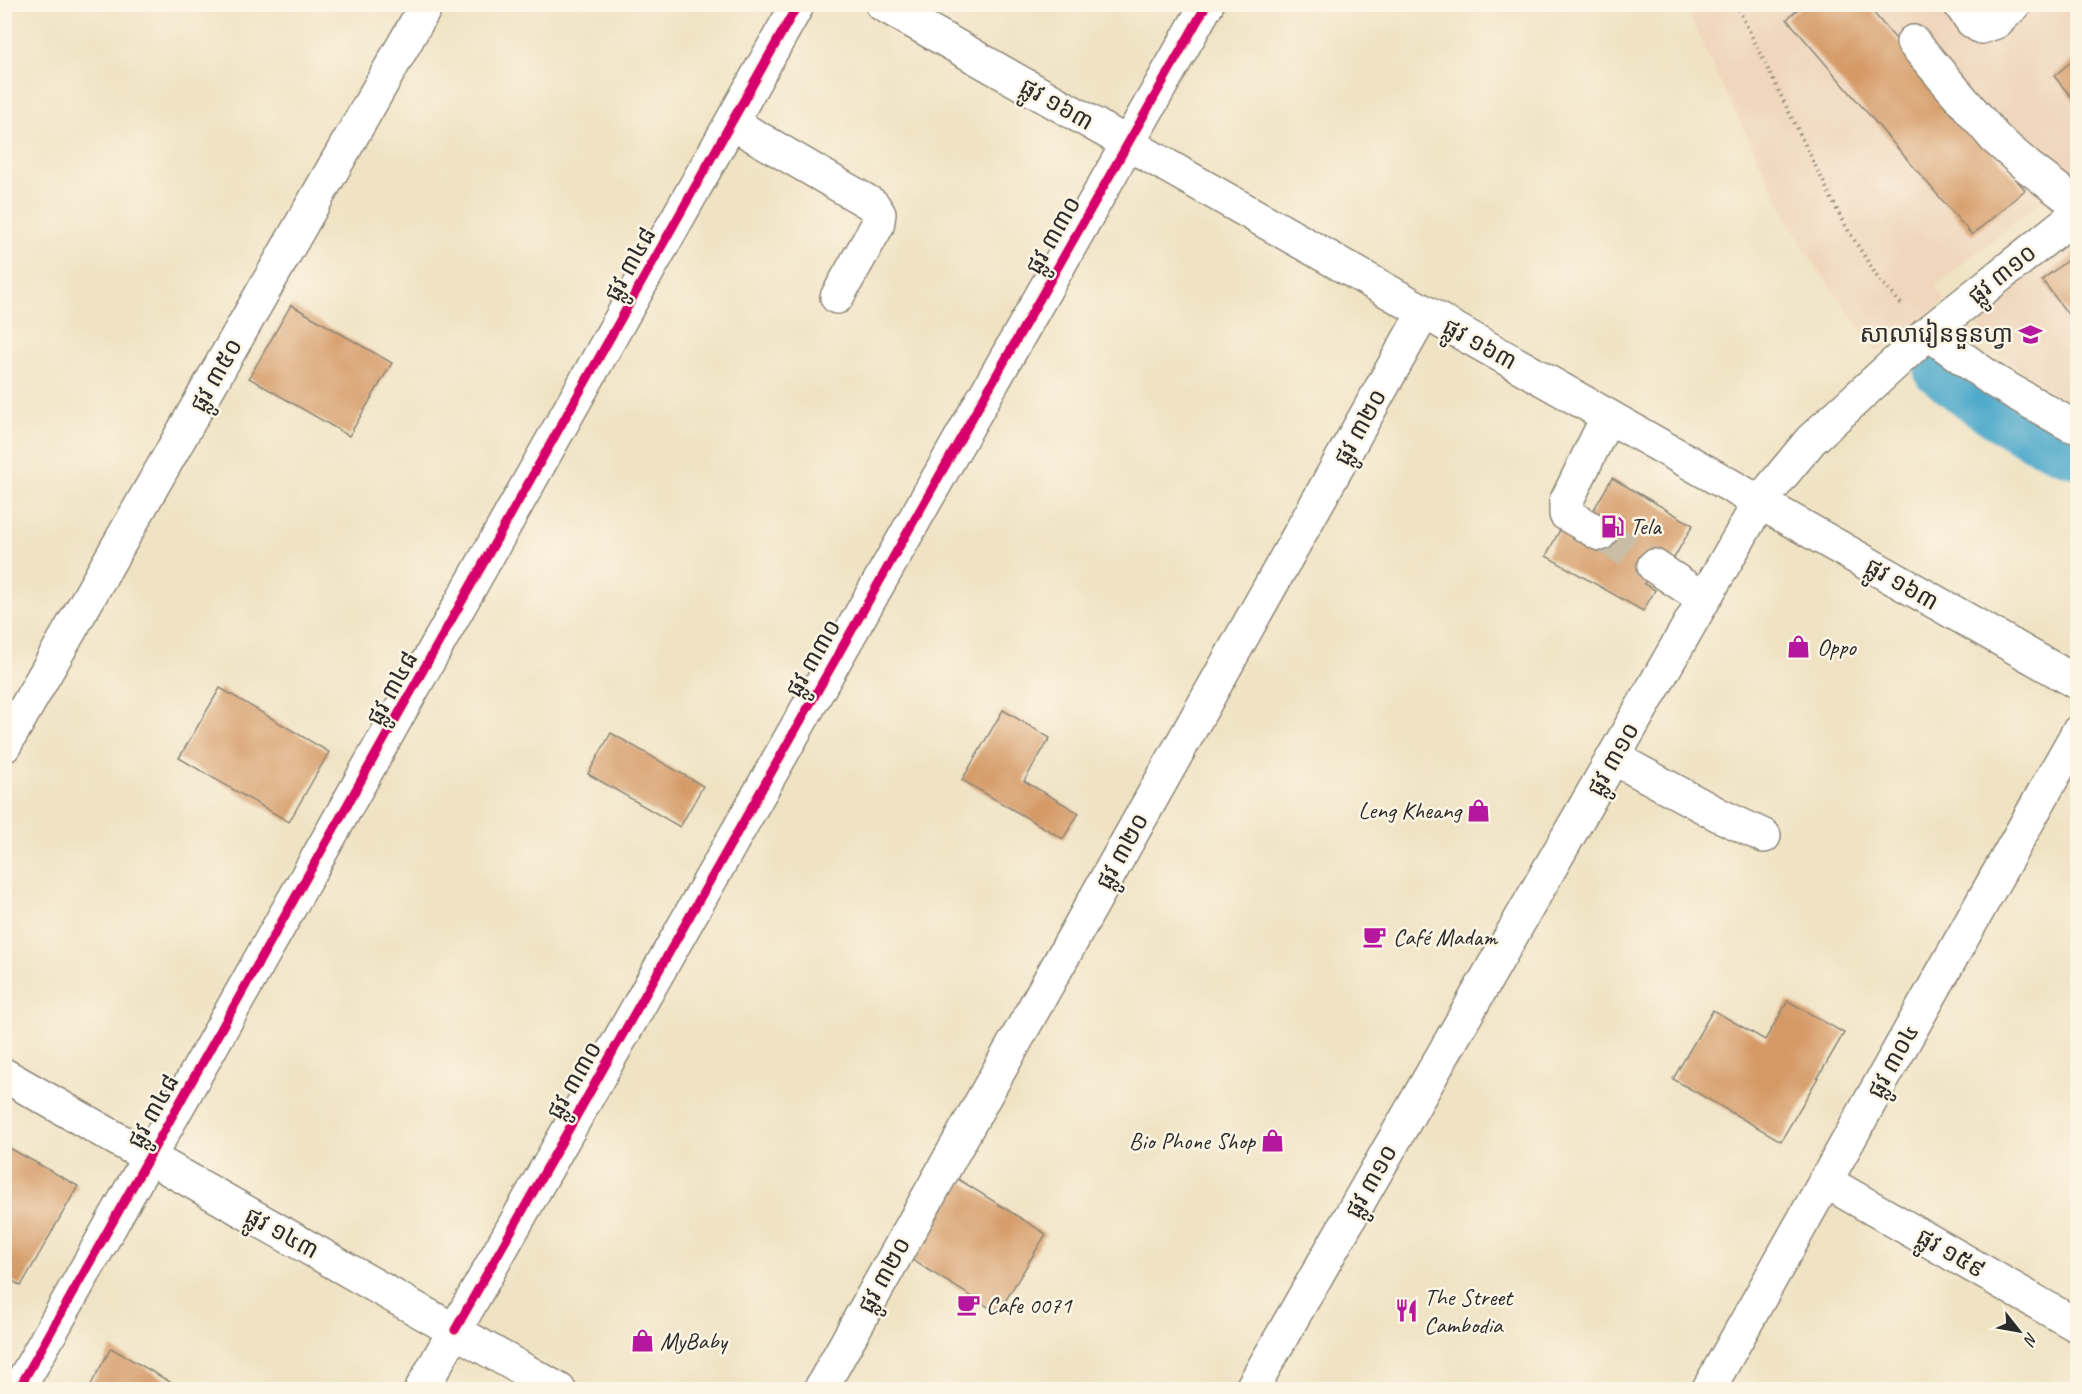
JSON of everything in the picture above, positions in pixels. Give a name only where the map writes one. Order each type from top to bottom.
[{"type":"street","name":"ផ្លូវ ៣៥០","points":[[4,746],[427,4]]},
{"type":"street","name":"ផ្លូវ ៣៤៨","points":[[18,1389],[798,4]]},
{"type":"street","name":"ផ្លូវ ១៦៣","points":[[882,4],[2078,683]]},
{"type":"street","name":"ផ្លូវ ៣៣០","points":[[422,1389],[1207,4]]},
{"type":"street","points":[[1960,4],[1972,21],[1981,27],[1996,22],[2015,4]]},
{"type":"street","points":[[1913,42],[1995,138],[2078,205]]},
{"type":"street","points":[[732,123],[873,205],[879,214],[877,226],[837,297]]},
{"type":"street","name":"ផ្លូវ ៣១០","points":[[1251,1389],[1759,503],[1811,440],[1928,333],[2078,213]]},
{"type":"street","name":"ផ្លូវ ៣២០","points":[[820,1389],[1424,312]]},
{"type":"street","points":[[1928,333],[1994,381],[2078,427]]},
{"type":"street","points":[[1600,534],[1566,514],[1566,502],[1608,416]]},
{"type":"street","points":[[1654,566],[1704,599]]},
{"type":"street","name":"ផ្លូវ ៣០៤","points":[[1708,1389],[2078,732]]},
{"type":"street","points":[[1614,758],[1719,815],[1764,836]]},
{"type":"street","name":"ផ្លូវ ១៤៣","points":[[4,1076],[559,1389]]},
{"type":"street","name":"ផ្លូវ ១៥៩","points":[[1825,1181],[2078,1326]]},
{"type":"path","points":[[1736,4],[1843,222],[1878,278],[1928,333]]},
{"type":"shaded area","points":[[1685,5],[2077,5],[2077,172],[1935,286],[1946,301],[1878,354],[1802,246],[1715,72]]},
{"type":"shaded area","name":"សាលារៀនទួនហ្វា","points":[[2077,237],[2077,404],[2062,401],[1993,350],[1974,318]]},
{"type":"building","points":[[1804,4],[1866,4],[2025,190],[1972,235],[1787,19]]},
{"type":"building","points":[[2078,56],[2078,105],[2054,76]]},
{"type":"building","points":[[2078,252],[2078,318],[2074,322],[2042,280]]},
{"type":"building","points":[[291,305],[392,363],[349,436],[249,378]]},
{"type":"building","points":[[1612,478],[1693,525],[1671,563],[1654,566],[1644,584],[1655,590],[1643,611],[1546,556],[1567,517],[1586,523]]},
{"type":"building","points":[[220,688],[329,752],[289,822],[179,758]]},
{"type":"building","points":[[1003,710],[1050,738],[1024,781],[1079,813],[1063,839],[962,780]]},
{"type":"building","points":[[611,733],[703,786],[680,827],[588,774]]},
{"type":"building","points":[[1788,1001],[1844,1033],[1781,1141],[1673,1079],[1713,1010],[1765,1040]]},
{"type":"building","points":[[4,1145],[78,1186],[21,1286],[4,1276]]},
{"type":"building","points":[[950,1174],[1046,1234],[998,1313],[901,1253]]},
{"type":"building","points":[[111,1348],[184,1390],[88,1390]]},
{"type":"waterway","points":[[1934,373],[1967,399],[2020,434],[2078,459]]},
{"type":"tunnel","points":[[1600,534],[1654,566]]},
{"type":"cycle path","points":[[18,1390],[798,4]]},
{"type":"cycle path","points":[[455,1330],[1207,4]]},
{"type":"place","name":"សាលារៀនទួនហ្វា","points":[[2031,334]]},
{"type":"place","name":"Tela","points":[[1612,526]]},
{"type":"place","name":"Oppo","points":[[1799,647]]},
{"type":"place","name":"Leng Kheang","points":[[1479,810]]},
{"type":"place","name":"Café Madam","points":[[1375,937]]},
{"type":"place","name":"Bio Phone Shop","points":[[1273,1141]]},
{"type":"place","name":"Cafe 0071","points":[[968,1305]]},
{"type":"place","name":"The Street Cambodia","points":[[1406,1311]]},
{"type":"place","name":"MyBaby","points":[[642,1341]]}]
